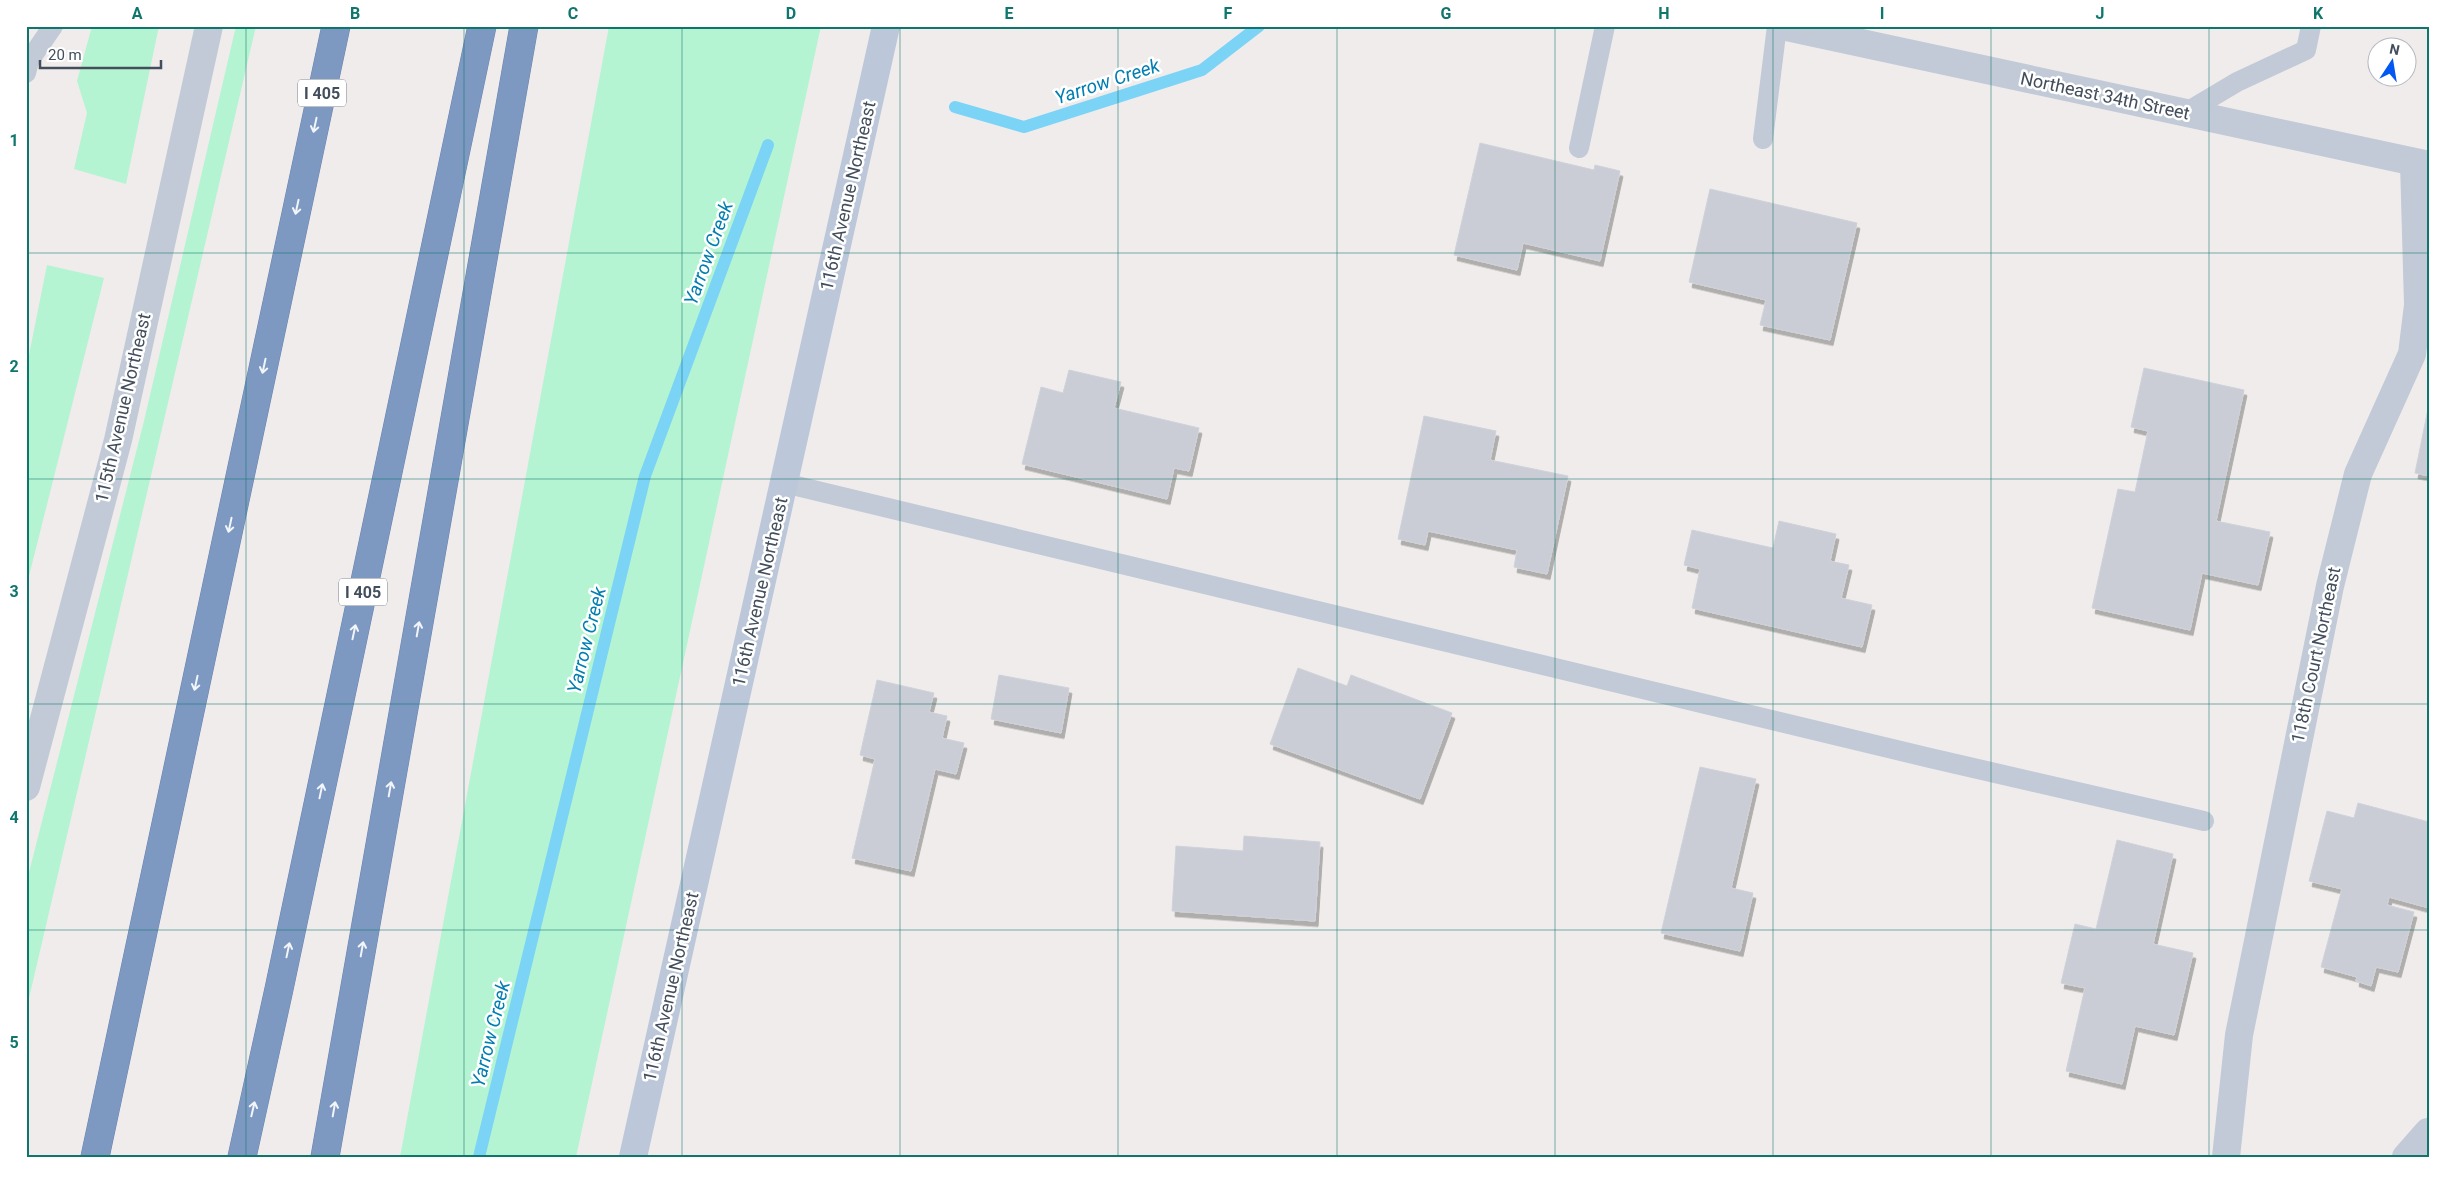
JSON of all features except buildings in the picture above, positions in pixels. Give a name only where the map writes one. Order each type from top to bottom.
[{"type":"highway","name":"I 405","points":[[95,1157],[336,26]]},
{"type":"highway","name":"I 405","points":[[242,1157],[280,989],[482,26]]},
{"type":"highway","points":[[325,1157],[524,26]]},
{"type":"street","name":"115th Avenue Northeast","points":[[26,787],[118,440],[209,26]]},
{"type":"street","name":"116th Avenue Northeast","points":[[633,1157],[886,26]]},
{"type":"street","name":"Northeast 34th Street","points":[[1782,26],[2421,164]]},
{"type":"street","name":"118th Court Northeast","points":[[2226,1157],[2239,1035],[2330,586],[2358,474],[2412,354],[2418,306],[2421,164]]},
{"type":"street","points":[[2406,1157],[2428,1132]]},
{"type":"lane","points":[[27,61],[53,26]]},
{"type":"lane","points":[[1579,148],[1605,26]]},
{"type":"lane","points":[[1763,139],[1777,26]]},
{"type":"lane","points":[[2185,113],[2237,82],[2306,50],[2311,26]]},
{"type":"lane","points":[[784,483],[1930,758],[2204,821]]},
{"type":"green space","points":[[92,26],[159,26],[126,184],[74,169],[87,113],[77,81]]},
{"type":"green space","points":[[236,26],[256,26],[26,1011],[26,884],[144,421]]},
{"type":"green space","points":[[609,26],[821,26],[576,1157],[400,1157]]},
{"type":"green space","points":[[47,265],[104,278],[26,588],[26,370]]},
{"type":"waterway","name":"Yarrow Creek","points":[[955,107],[1024,127],[1202,70],[1259,26]]},
{"type":"waterway","name":"Yarrow Creek","points":[[479,1157],[645,476],[768,145]]}]
